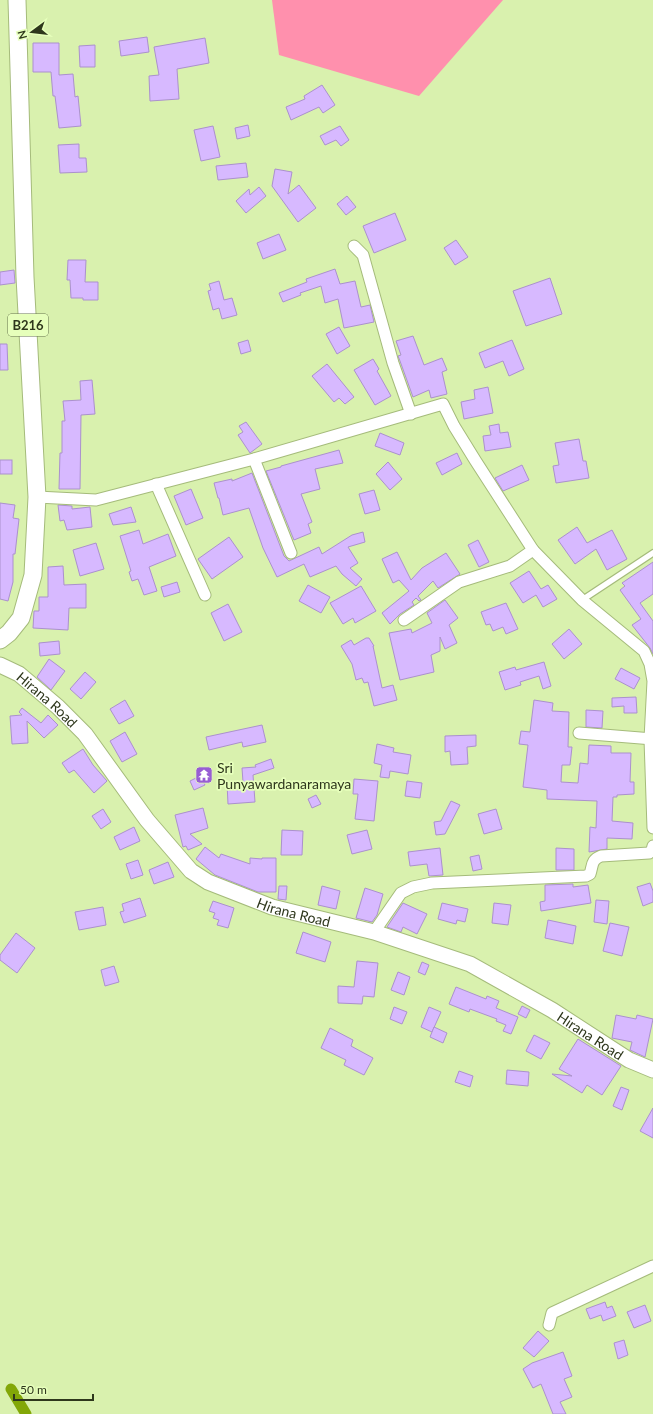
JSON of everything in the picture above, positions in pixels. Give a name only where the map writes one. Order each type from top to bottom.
[{"type":"main road","name":"B216","points":[[0,640],[9,634],[21,618],[34,575],[37,497],[25,277],[17,0]]},
{"type":"street","points":[[354,246],[363,255],[393,363],[411,414]]},
{"type":"street","points":[[37,497],[96,500],[254,459],[444,404],[454,426],[471,454],[533,550],[582,600],[644,651],[650,664],[653,681],[653,828]]},
{"type":"street","points":[[254,459],[291,553]]},
{"type":"street","points":[[156,484],[205,595]]},
{"type":"street","points":[[404,620],[459,582],[510,566],[533,550]]},
{"type":"street","name":"Hirana Road","points":[[0,665],[19,674],[58,707],[85,734],[147,820],[192,871],[208,882],[272,907],[374,932],[470,964],[552,1010],[628,1060],[653,1070]]},
{"type":"street","points":[[579,733],[652,739]]},
{"type":"street","points":[[374,932],[401,893],[413,887],[432,883],[586,876],[590,874],[596,858],[601,856],[649,853],[653,846]]},
{"type":"street","points":[[549,1325],[552,1313],[653,1266]]},
{"type":"lane","points":[[582,600],[653,553]]},
{"type":"shaded area","points":[[272,0],[503,0],[419,96],[279,55]]},
{"type":"building","points":[[147,37],[149,52],[121,56],[119,41]]},
{"type":"building","points":[[205,38],[209,63],[177,69],[179,99],[150,101],[149,76],[159,75],[154,47]]},
{"type":"building","points":[[33,43],[59,43],[59,75],[73,74],[75,97],[78,96],[81,126],[59,128],[55,96],[53,96],[51,72],[33,72]]},
{"type":"building","points":[[95,45],[95,67],[80,67],[79,46]]},
{"type":"building","points":[[322,85],[335,105],[323,113],[319,107],[291,120],[286,107],[305,99],[304,96]]},
{"type":"building","points":[[248,125],[250,136],[237,139],[235,128]]},
{"type":"building","points":[[213,126],[220,157],[201,161],[194,130]]},
{"type":"building","points":[[340,126],[349,140],[341,146],[336,140],[325,145],[320,136]]},
{"type":"building","points":[[79,144],[79,158],[86,158],[87,172],[60,173],[58,145]]},
{"type":"building","points":[[246,163],[248,177],[218,180],[216,166]]},
{"type":"building","points":[[275,169],[292,172],[288,194],[299,185],[316,208],[298,222],[272,186]]},
{"type":"building","points":[[259,187],[266,196],[246,213],[236,201],[249,189],[250,195]]},
{"type":"building","points":[[347,196],[356,207],[346,215],[337,204]]},
{"type":"building","points":[[395,213],[406,240],[374,253],[363,226]]},
{"type":"building","points":[[279,234],[286,250],[263,259],[257,243]]},
{"type":"building","points":[[456,240],[468,257],[455,265],[444,248]]},
{"type":"building","points":[[68,260],[86,260],[85,282],[98,282],[98,300],[71,298],[70,280],[67,280]]},
{"type":"building","points":[[335,269],[340,284],[355,281],[361,307],[370,305],[374,322],[344,328],[338,299],[325,303],[321,286],[300,293],[301,295],[283,302],[279,293],[307,282],[306,279]]},
{"type":"building","points":[[14,270],[15,283],[0,285],[0,272]]},
{"type":"building","points":[[550,278],[562,314],[526,326],[513,291]]},
{"type":"building","points":[[219,281],[224,300],[232,298],[237,315],[222,319],[219,308],[213,310],[208,291],[211,290],[209,284]]},
{"type":"building","points":[[339,327],[350,346],[337,354],[326,334]]},
{"type":"building","points":[[413,336],[424,365],[442,358],[447,370],[442,372],[447,394],[431,398],[429,390],[413,397],[398,356],[401,355],[396,341]]},
{"type":"building","points":[[248,340],[251,351],[241,354],[238,343]]},
{"type":"building","points":[[512,340],[524,369],[509,376],[503,361],[485,368],[479,353]]},
{"type":"building","points":[[0,344],[7,344],[8,370],[0,370]]},
{"type":"building","points":[[373,359],[379,369],[377,371],[391,396],[375,405],[354,370]]},
{"type":"building","points":[[327,364],[354,397],[345,404],[339,398],[334,402],[312,376]]},
{"type":"building","points":[[92,380],[95,414],[81,415],[80,489],[59,489],[60,453],[62,453],[62,421],[65,421],[63,401],[81,400],[80,381]]},
{"type":"building","points":[[488,387],[493,413],[464,419],[461,402],[475,399],[474,390]]},
{"type":"building","points":[[246,422],[262,444],[250,453],[238,435],[243,432],[239,426]]},
{"type":"building","points":[[499,424],[500,433],[508,432],[511,447],[485,451],[483,436],[491,435],[489,426]]},
{"type":"building","points":[[380,433],[404,443],[400,455],[375,446]]},
{"type":"building","points":[[579,439],[583,461],[586,461],[589,478],[556,483],[553,466],[559,465],[555,443]]},
{"type":"building","points":[[339,450],[343,463],[315,469],[320,489],[301,494],[312,522],[308,524],[311,533],[294,540],[266,471]]},
{"type":"building","points":[[457,453],[462,464],[442,475],[436,463]]},
{"type":"building","points":[[0,460],[12,460],[12,474],[0,474]]},
{"type":"building","points":[[388,462],[402,479],[390,490],[376,474]]},
{"type":"building","points":[[522,465],[529,480],[503,491],[495,478]]},
{"type":"building","points":[[252,473],[284,556],[289,561],[319,547],[322,554],[352,535],[363,532],[365,542],[348,547],[358,563],[350,568],[362,579],[356,586],[342,574],[336,566],[310,577],[304,564],[277,577],[263,548],[249,508],[223,515],[214,483],[232,479],[232,481]]},
{"type":"building","points":[[191,489],[203,518],[186,525],[174,496]]},
{"type":"building","points":[[374,490],[380,510],[365,514],[359,494]]},
{"type":"building","points":[[0,503],[15,505],[13,518],[19,519],[15,554],[13,554],[13,582],[8,601],[0,599]]},
{"type":"building","points":[[58,505],[72,506],[72,509],[90,507],[92,527],[67,530],[64,520],[60,521]]},
{"type":"building","points":[[131,507],[136,522],[113,525],[109,514]]},
{"type":"building","points":[[577,527],[587,543],[612,530],[627,559],[607,570],[596,549],[575,564],[558,540]]},
{"type":"building","points":[[139,530],[143,544],[168,534],[176,556],[149,567],[157,591],[144,595],[138,579],[132,581],[129,572],[131,571],[120,536]]},
{"type":"building","points":[[229,537],[243,557],[212,579],[198,559]]},
{"type":"building","points":[[478,540],[489,562],[479,567],[468,545]]},
{"type":"building","points":[[96,543],[104,569],[80,576],[73,550]]},
{"type":"building","points":[[397,552],[411,580],[422,568],[446,553],[460,574],[438,588],[433,581],[418,596],[421,600],[419,601],[416,598],[412,602],[414,605],[400,614],[390,624],[382,613],[409,591],[399,580],[393,583],[382,559]]},
{"type":"building","points":[[653,562],[653,594],[640,603],[653,621],[653,654],[632,625],[641,619],[620,590],[625,586],[622,583]]},
{"type":"building","points":[[63,566],[64,585],[86,584],[86,608],[69,608],[68,630],[33,628],[34,611],[39,611],[39,597],[48,597],[48,567]]},
{"type":"building","points":[[529,571],[541,589],[548,585],[557,599],[543,607],[536,595],[523,603],[510,583]]},
{"type":"building","points":[[177,582],[180,592],[164,597],[161,587]]},
{"type":"building","points":[[308,585],[330,597],[321,613],[299,601]]},
{"type":"building","points":[[361,586],[376,611],[355,623],[353,618],[343,624],[330,603]]},
{"type":"building","points":[[445,600],[458,618],[449,625],[457,643],[445,649],[440,637],[440,651],[431,655],[434,672],[400,680],[389,633],[411,629],[412,633],[432,623],[427,613]]},
{"type":"building","points":[[506,603],[518,629],[506,634],[503,627],[493,631],[490,624],[486,625],[481,612]]},
{"type":"building","points":[[228,604],[242,632],[224,641],[211,613]]},
{"type":"building","points":[[569,629],[582,644],[564,659],[552,644]]},
{"type":"building","points":[[366,638],[369,638],[374,646],[382,688],[393,685],[397,700],[374,706],[368,682],[364,683],[362,678],[356,680],[352,664],[341,646],[351,640],[354,645]]},
{"type":"building","points":[[59,641],[60,654],[40,656],[39,643]]},
{"type":"building","points":[[49,659],[65,671],[51,690],[37,677]]},
{"type":"building","points":[[544,662],[551,686],[543,689],[539,676],[520,682],[521,685],[505,690],[499,672],[515,667],[516,670]]},
{"type":"building","points":[[621,668],[640,678],[634,689],[615,679]]},
{"type":"building","points":[[85,672],[96,682],[81,699],[70,689]]},
{"type":"building","points":[[636,697],[637,713],[624,713],[624,706],[612,707],[612,698]]},
{"type":"building","points":[[125,700],[134,716],[119,724],[110,709]]},
{"type":"building","points":[[534,700],[553,703],[552,711],[569,712],[568,747],[572,747],[570,765],[562,765],[561,782],[578,783],[580,763],[588,764],[589,745],[611,746],[611,753],[631,753],[630,782],[634,782],[634,794],[617,795],[617,797],[613,797],[612,821],[633,823],[632,839],[607,838],[607,849],[589,852],[590,827],[596,828],[597,801],[547,799],[547,790],[523,787],[528,745],[519,744],[521,731],[530,732]]},
{"type":"building","points":[[22,708],[41,723],[48,715],[58,725],[44,738],[27,721],[28,743],[12,744],[10,716],[22,715],[19,712]]},
{"type":"building","points":[[586,710],[603,711],[602,728],[586,727]]},
{"type":"building","points":[[262,725],[266,742],[243,747],[242,742],[209,750],[206,737]]},
{"type":"building","points":[[125,732],[137,754],[122,762],[110,741]]},
{"type":"building","points":[[476,735],[476,746],[467,747],[468,764],[451,765],[450,751],[445,752],[445,736]]},
{"type":"building","points":[[377,744],[394,748],[393,752],[411,755],[408,774],[390,771],[389,778],[380,777],[382,765],[374,763]]},
{"type":"building","points":[[83,749],[93,765],[107,781],[94,793],[74,770],[69,773],[62,763]]},
{"type":"building","points":[[271,759],[274,768],[253,775],[255,802],[228,804],[227,783],[243,782],[242,768],[256,767],[255,765]]},
{"type":"building","points":[[200,776],[205,785],[194,790],[190,781]]},
{"type":"building","points":[[354,779],[378,781],[374,821],[355,819],[358,794],[353,794]]},
{"type":"building","points":[[407,781],[422,783],[420,798],[405,796]]},
{"type":"building","points":[[316,795],[321,804],[312,808],[308,799]]},
{"type":"building","points":[[451,801],[460,805],[445,834],[436,835],[434,822],[441,821]]},
{"type":"building","points":[[203,808],[208,828],[190,834],[202,844],[188,850],[186,846],[183,847],[175,815]]},
{"type":"building","points":[[103,809],[111,822],[101,829],[92,816]]},
{"type":"building","points":[[496,809],[502,829],[484,834],[478,814]]},
{"type":"building","points":[[134,827],[140,841],[120,850],[114,837]]},
{"type":"building","points":[[282,830],[303,831],[302,855],[281,855]]},
{"type":"building","points":[[367,830],[372,849],[352,854],[347,835]]},
{"type":"building","points":[[205,847],[219,858],[221,854],[250,864],[250,858],[276,858],[276,892],[258,892],[215,875],[196,859]]},
{"type":"building","points":[[440,848],[443,875],[429,876],[427,864],[410,866],[408,852]]},
{"type":"building","points":[[556,848],[574,849],[574,870],[556,870]]},
{"type":"building","points":[[479,855],[482,869],[473,871],[470,857]]},
{"type":"building","points":[[138,860],[143,875],[131,879],[126,864]]},
{"type":"building","points":[[168,862],[174,877],[154,884],[149,870]]},
{"type":"building","points":[[650,883],[653,891],[653,902],[643,906],[637,887]]},
{"type":"building","points":[[573,884],[573,887],[588,885],[591,903],[541,911],[540,902],[545,901],[545,885]]},
{"type":"building","points":[[279,886],[287,886],[286,900],[278,899]]},
{"type":"building","points":[[322,886],[340,891],[336,909],[318,905]]},
{"type":"building","points":[[365,888],[383,894],[377,915],[372,922],[356,918]]},
{"type":"building","points":[[140,898],[146,916],[124,923],[120,912],[124,911],[122,904]]},
{"type":"building","points":[[596,900],[609,901],[607,924],[594,922]]},
{"type":"building","points":[[213,901],[234,908],[228,928],[217,925],[219,920],[213,918],[215,913],[209,911]]},
{"type":"building","points":[[403,903],[427,914],[417,934],[403,927],[401,932],[387,927]]},
{"type":"building","points":[[442,903],[468,909],[465,922],[457,920],[456,924],[438,919]]},
{"type":"building","points":[[494,903],[511,905],[508,925],[492,923]]},
{"type":"building","points":[[103,907],[106,925],[79,930],[75,912]]},
{"type":"building","points":[[548,920],[576,926],[573,944],[545,938]]},
{"type":"building","points":[[610,923],[629,927],[622,956],[603,951]]},
{"type":"building","points":[[303,932],[331,942],[325,962],[296,953]]},
{"type":"building","points":[[16,933],[35,948],[17,973],[0,960],[0,955]]},
{"type":"building","points":[[357,961],[378,963],[374,997],[363,996],[362,1004],[338,1003],[338,986],[354,987]]},
{"type":"building","points":[[422,962],[429,965],[425,975],[418,972]]},
{"type":"building","points":[[114,966],[119,982],[105,986],[101,970]]},
{"type":"building","points":[[398,972],[410,977],[404,995],[391,990]]},
{"type":"building","points":[[456,987],[486,999],[487,996],[499,1001],[496,1008],[518,1017],[511,1034],[503,1031],[506,1025],[496,1021],[497,1019],[470,1009],[469,1012],[449,1004]]},
{"type":"building","points":[[522,1006],[530,1010],[526,1018],[518,1014]]},
{"type":"building","points":[[394,1007],[407,1012],[402,1024],[390,1019]]},
{"type":"building","points":[[429,1007],[441,1012],[432,1032],[421,1027]]},
{"type":"building","points":[[616,1015],[636,1019],[637,1015],[653,1019],[645,1057],[630,1050],[632,1042],[612,1038]]},
{"type":"building","points":[[434,1027],[447,1033],[443,1043],[430,1037]]},
{"type":"building","points":[[330,1028],[353,1040],[351,1046],[373,1058],[364,1075],[344,1065],[346,1060],[321,1048]]},
{"type":"building","points":[[534,1035],[550,1043],[541,1059],[526,1051]]},
{"type":"building","points":[[578,1039],[621,1066],[602,1095],[587,1085],[582,1093],[552,1074],[572,1076],[559,1069]]},
{"type":"building","points":[[507,1070],[529,1072],[528,1086],[506,1084]]},
{"type":"building","points":[[459,1071],[473,1076],[470,1087],[455,1082]]},
{"type":"building","points":[[621,1087],[629,1090],[622,1110],[613,1106]]},
{"type":"building","points":[[653,1108],[653,1138],[640,1131]]},
{"type":"building","points":[[605,1302],[607,1308],[612,1306],[616,1316],[603,1321],[601,1315],[590,1319],[586,1309]]},
{"type":"building","points":[[645,1305],[651,1321],[634,1328],[627,1312]]},
{"type":"building","points":[[538,1331],[549,1341],[534,1357],[523,1348]]},
{"type":"building","points":[[624,1340],[628,1355],[618,1359],[614,1343]]},
{"type":"building","points":[[563,1352],[572,1376],[564,1379],[572,1397],[560,1402],[566,1414],[553,1414],[541,1384],[533,1388],[523,1369],[532,1363]]},
{"type":"waterway","points":[[11,1389],[26,1414]]},
{"type":"place","name":"Sri Punyawardanaramaya","points":[[204,775]]}]
